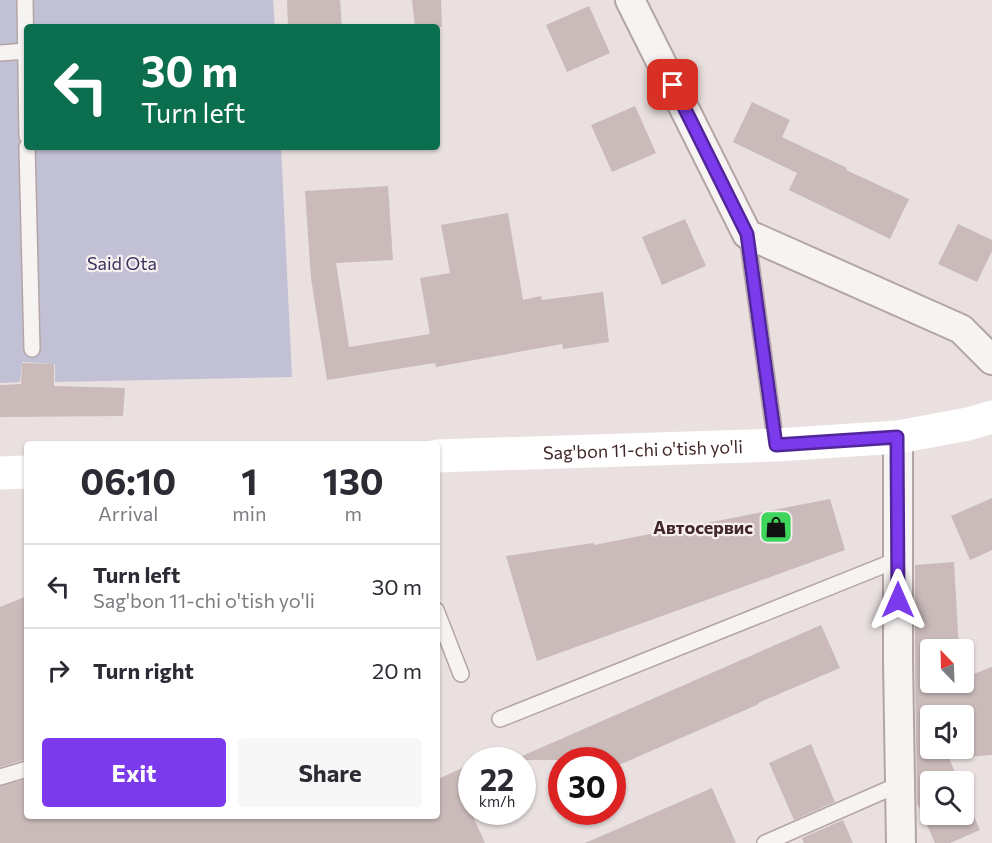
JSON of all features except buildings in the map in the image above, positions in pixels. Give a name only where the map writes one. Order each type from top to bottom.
[{"type":"main road","name":"Sag'bon 11-chi o'tish yo'li","points":[[440,456],[776,445],[897,437],[968,424],[992,417]]},
{"type":"main road","points":[[0,473],[24,472]]},
{"type":"street","points":[[630,0],[747,234],[962,329],[992,360]]},
{"type":"street","points":[[897,437],[901,843]]},
{"type":"lane","points":[[25,0],[25,24]]},
{"type":"lane","points":[[0,53],[24,51]]},
{"type":"lane","points":[[27,150],[32,349]]},
{"type":"lane","points":[[747,234],[776,445]]},
{"type":"lane","points":[[500,719],[897,560]]},
{"type":"lane","points":[[440,620],[461,674]]},
{"type":"lane","points":[[0,777],[24,770]]},
{"type":"lane","points":[[765,843],[900,784]]},
{"type":"green space","name":"Said Ota","points":[[0,0],[273,0],[275,24],[24,24],[24,150],[281,150],[292,377],[55,382],[55,364],[22,362],[20,382],[0,383]]},
{"type":"place","name":"Автосервис","points":[[776,527]]},
{"type":"route","points":[[673,85],[747,234],[776,445],[897,437],[898,600]]}]
